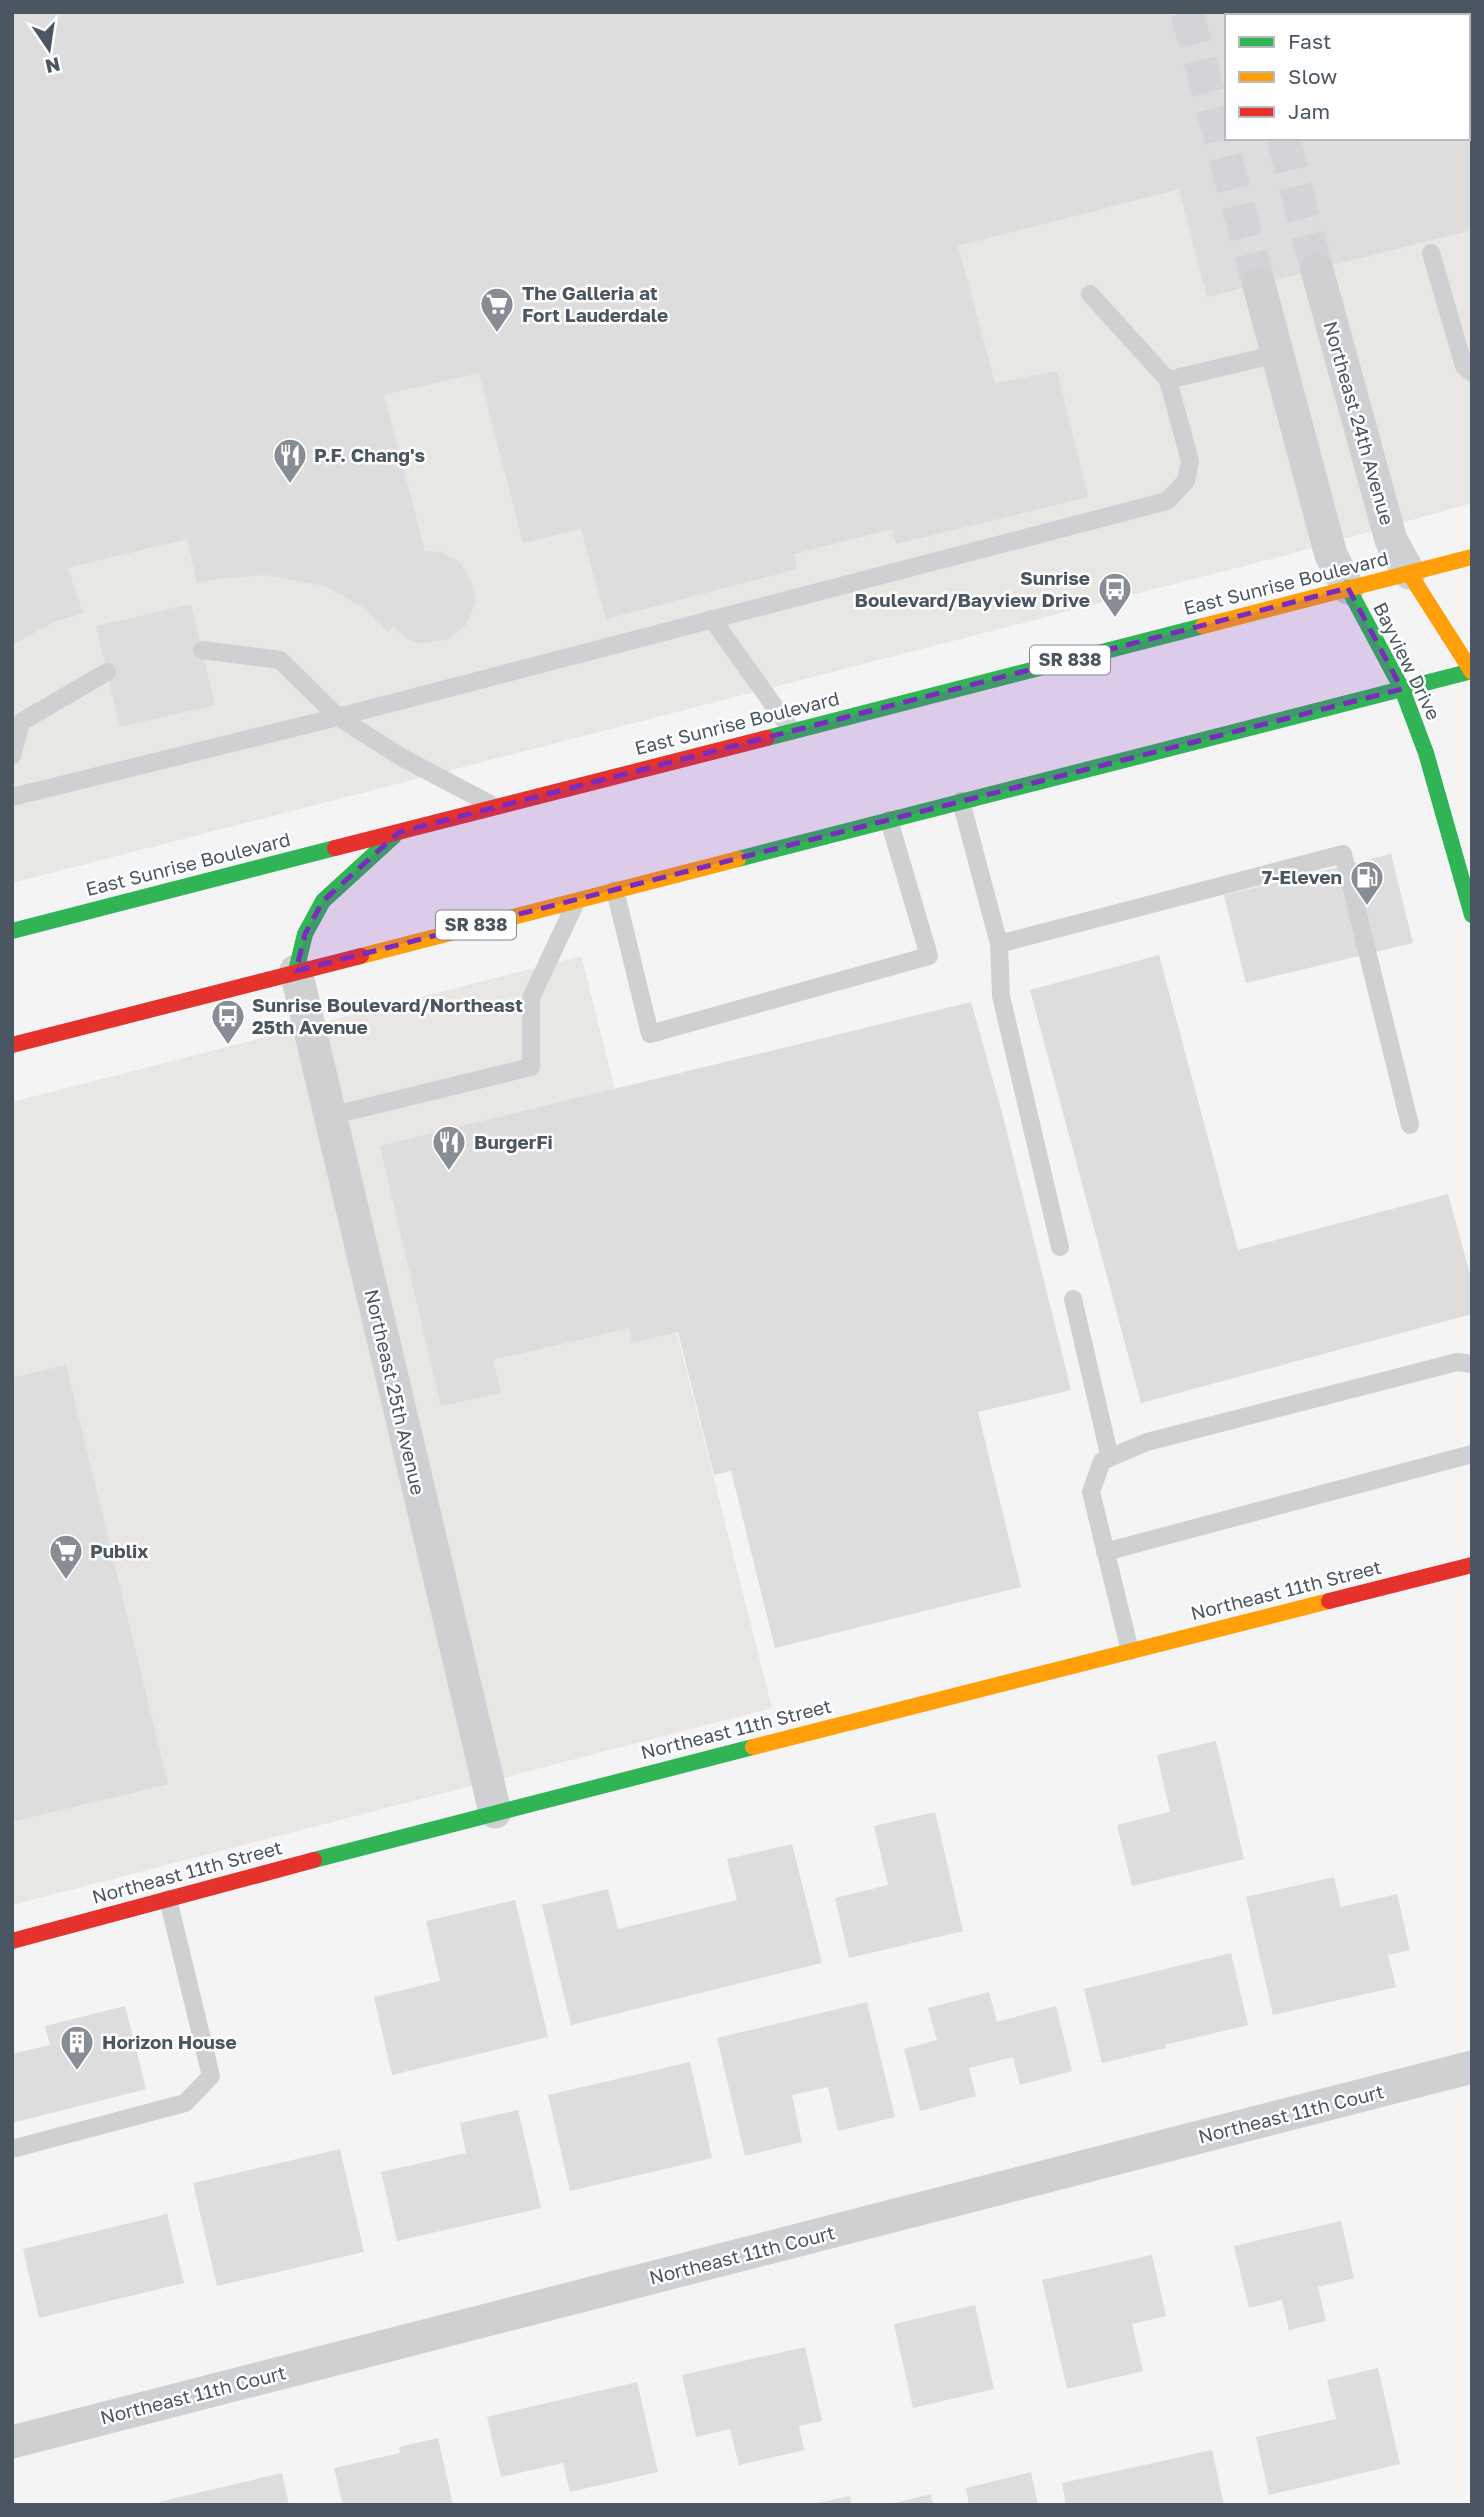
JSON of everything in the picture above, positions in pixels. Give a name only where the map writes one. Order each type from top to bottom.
[{"type":"main road","name":"East Sunrise Boulevard","points":[[12,931],[1472,557]]},
{"type":"main road","points":[[1409,573],[1472,672]]},
{"type":"main road","name":"Bayview Drive","points":[[1348,588],[1402,690],[1426,753],[1472,915]]},
{"type":"main road","name":"SR 838","points":[[12,1045],[1472,672]]},
{"type":"main road","points":[[296,971],[305,934],[323,901],[398,832]]},
{"type":"main road","name":"Northeast 11th Street","points":[[12,1941],[495,1812],[1472,1565]]},
{"type":"street","name":"Northeast 24th Avenue","points":[[1317,270],[1391,540],[1409,573]]},
{"type":"street","points":[[1259,285],[1331,555],[1348,588]]},
{"type":"street","name":"Northeast 25th Avenue","points":[[296,971],[495,1812]]},
{"type":"street","name":"Northeast 11th Court","points":[[12,2442],[1472,2067]]},
{"type":"lane","points":[[1431,253],[1464,366],[1472,373]]},
{"type":"lane","points":[[12,797],[338,717],[1167,501],[1186,481],[1189,461],[1168,380],[1090,294]]},
{"type":"lane","points":[[1168,380],[1277,354]]},
{"type":"lane","points":[[712,620],[792,731]]},
{"type":"lane","points":[[202,650],[280,660],[338,717],[403,758],[496,807]]},
{"type":"lane","points":[[12,755],[21,722],[107,671]]},
{"type":"lane","points":[[961,802],[999,944],[1001,996],[1060,1247]]},
{"type":"lane","points":[[615,890],[650,1034],[929,956],[889,820]]},
{"type":"lane","points":[[999,944],[1343,854],[1410,1125]]},
{"type":"lane","points":[[330,1116],[531,1067],[531,998],[578,900]]},
{"type":"lane","points":[[1073,1299],[1110,1458]]},
{"type":"lane","points":[[1130,1651],[1091,1492],[1102,1461],[1147,1442],[1457,1362],[1472,1364]]},
{"type":"lane","points":[[1105,1552],[1472,1454]]},
{"type":"lane","points":[[12,2149],[186,2103],[211,2076],[168,1899]]},
{"type":"highlighted area","points":[[1348,588],[1402,689],[961,801],[296,971],[305,934],[323,901],[399,832]]},
{"type":"shaded area","name":"The Galleria at Fort Lauderdale","points":[[12,12],[1472,12],[1472,503],[1287,555],[12,883]]},
{"type":"shaded area","points":[[581,956],[772,1708],[12,1905],[12,1102]]},
{"type":"building","name":"The Galleria at Fort Lauderdale","points":[[12,12],[1472,12],[1472,230],[1207,297],[1179,189],[958,246],[995,383],[1057,371],[1088,497],[896,544],[892,529],[794,554],[797,569],[606,619],[581,529],[523,543],[479,373],[384,395],[425,551],[441,552],[460,562],[471,581],[476,602],[466,625],[448,639],[421,644],[406,638],[393,626],[389,632],[361,606],[324,586],[265,575],[197,583],[187,539],[68,568],[83,613],[54,622],[12,645]]},
{"type":"building","points":[[191,604],[215,705],[120,727],[96,626]]},
{"type":"building","points":[[1391,854],[1413,943],[1246,983],[1224,895]]},
{"type":"building","points":[[1159,955],[1238,1250],[1448,1194],[1472,1281],[1472,1314],[1141,1403],[1030,990]]},
{"type":"building","points":[[971,1002],[1002,1112],[1071,1390],[978,1412],[1021,1587],[775,1648],[731,1471],[714,1475],[678,1332],[632,1343],[629,1328],[493,1360],[501,1393],[441,1406],[380,1146]]},
{"type":"building","name":"Publix","points":[[66,1365],[168,1784],[12,1822],[12,1378]]},
{"type":"building","points":[[1216,1741],[1244,1859],[1132,1886],[1117,1825],[1170,1812],[1157,1755]]},
{"type":"building","points":[[935,1812],[963,1931],[849,1958],[835,1898],[888,1885],[874,1826]]},
{"type":"building","points":[[792,1844],[822,1963],[571,2025],[542,1905],[608,1889],[618,1929],[737,1900],[727,1859]]},
{"type":"building","points":[[1334,1877],[1341,1907],[1397,1894],[1410,1950],[1388,1955],[1396,1987],[1273,2015],[1246,1897]]},
{"type":"building","points":[[515,1900],[548,2037],[392,2075],[374,1997],[440,1981],[426,1921]]},
{"type":"building","points":[[1231,1953],[1248,2025],[1102,2063],[1084,1989]]},
{"type":"building","points":[[989,1992],[997,2022],[1056,2006],[1072,2071],[1020,2085],[1013,2057],[969,2068],[976,2096],[920,2111],[904,2049],[937,2040],[928,2008]]},
{"type":"building","points":[[867,2002],[895,2117],[838,2131],[828,2087],[792,2095],[802,2142],[745,2156],[717,2038]]},
{"type":"building","name":"Horizon House","points":[[125,2006],[146,2089],[12,2123],[12,2054],[50,2045],[45,2026]]},
{"type":"building","points":[[690,2062],[712,2158],[570,2191],[548,2095]]},
{"type":"building","points":[[518,2110],[541,2208],[397,2241],[381,2172],[466,2153],[460,2123]]},
{"type":"building","points":[[340,2149],[364,2252],[217,2286],[193,2183]]},
{"type":"building","points":[[167,2214],[184,2283],[39,2318],[23,2249]]},
{"type":"building","points":[[1341,2221],[1354,2278],[1318,2287],[1326,2321],[1289,2330],[1282,2300],[1249,2308],[1234,2246]]},
{"type":"building","points":[[1152,2255],[1166,2316],[1132,2324],[1143,2371],[1067,2389],[1042,2280]]},
{"type":"building","points":[[975,2305],[994,2389],[913,2408],[894,2324]]},
{"type":"building","points":[[805,2347],[822,2421],[799,2426],[804,2450],[739,2465],[730,2429],[696,2437],[682,2375]]},
{"type":"building","points":[[1378,2368],[1400,2464],[1269,2495],[1256,2437],[1336,2419],[1327,2380]]},
{"type":"building","points":[[637,2382],[658,2472],[570,2492],[563,2463],[501,2477],[487,2417]]},
{"type":"building","points":[[438,2438],[453,2505],[343,2505],[334,2468],[400,2453],[399,2447]]},
{"type":"building","points":[[1212,2450],[1224,2505],[1066,2505],[1062,2483]]},
{"type":"building","points":[[1031,2472],[1038,2505],[969,2505],[966,2488]]},
{"type":"building","points":[[282,2473],[289,2505],[159,2505],[159,2502]]},
{"type":"building","points":[[931,2494],[933,2505],[891,2505],[891,2504]]},
{"type":"building","points":[[850,2496],[851,2505],[813,2505],[813,2504]]},
{"type":"tunnel","points":[[1187,12],[1259,285]]},
{"type":"tunnel","points":[[1284,140],[1317,270]]},
{"type":"traffic: fast","points":[[1348,588],[1402,689],[1426,753],[1472,915]]},
{"type":"traffic: fast","points":[[767,738],[1203,626]]},
{"type":"traffic: fast","points":[[738,859],[1472,671]]},
{"type":"traffic: fast","points":[[296,971],[305,934],[323,901],[394,836]]},
{"type":"traffic: fast","points":[[12,931],[335,848]]},
{"type":"traffic: fast","points":[[314,1860],[753,1747]]},
{"type":"traffic: slow","points":[[1203,626],[1472,557]]},
{"type":"traffic: slow","points":[[1409,573],[1472,672]]},
{"type":"traffic: slow","points":[[361,956],[738,859]]},
{"type":"traffic: slow","points":[[753,1747],[1329,1601]]},
{"type":"traffic: jam","points":[[335,848],[767,738]]},
{"type":"traffic: jam","points":[[12,1045],[361,956]]},
{"type":"traffic: jam","points":[[1329,1601],[1472,1565]]},
{"type":"traffic: jam","points":[[12,1941],[314,1860]]},
{"type":"place","name":"The Galleria at Fort Lauderdale","points":[[497,334]]},
{"type":"place","name":"P.F. Chang's","points":[[290,485]]},
{"type":"place","name":"Sunrise Boulevard/Bayview Drive","points":[[1115,619]]},
{"type":"place","name":"7-Eleven","points":[[1367,907]]},
{"type":"place","name":"Sunrise Boulevard/Northeast 25th Avenue","points":[[228,1046]]},
{"type":"place","name":"BurgerFi","points":[[449,1172]]},
{"type":"place","name":"Publix","points":[[66,1581]]},
{"type":"place","name":"Horizon House","points":[[77,2072]]}]
